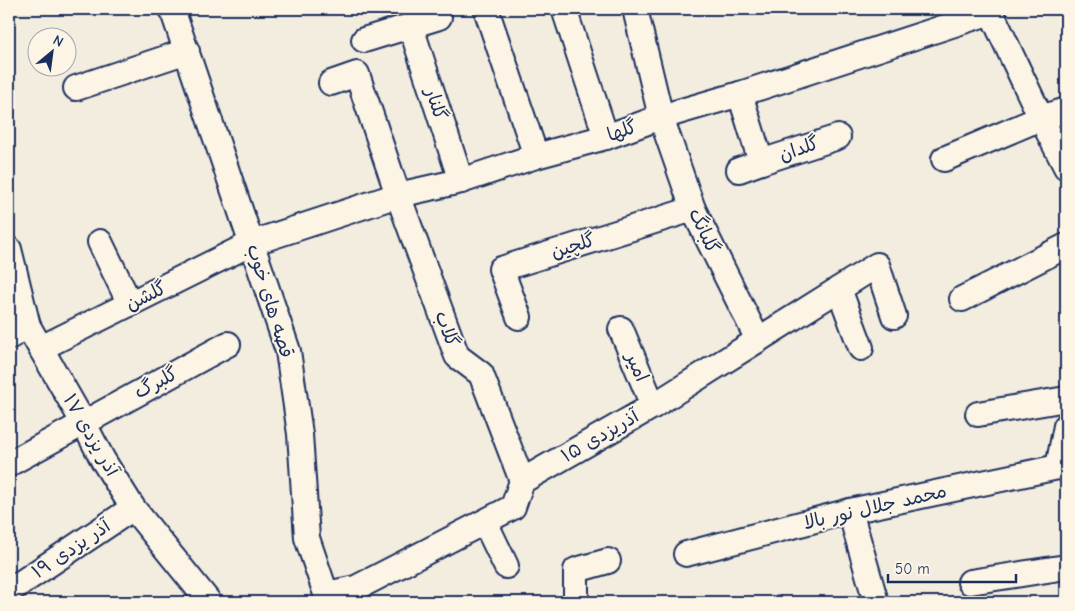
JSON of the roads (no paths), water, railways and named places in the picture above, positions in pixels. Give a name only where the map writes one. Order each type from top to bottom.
[{"type":"street","name":"قصه های خوب","points":[[172,9],[288,351],[300,434],[307,538],[326,598]]},
{"type":"street","points":[[486,9],[536,156]]},
{"type":"street","points":[[564,9],[606,137]]},
{"type":"street","name":"گلبانگ","points":[[635,9],[661,117],[693,209],[758,340]]},
{"type":"street","name":"گلها","points":[[252,243],[398,195],[460,181],[536,156],[606,137],[661,117],[740,94],[991,12],[1041,118]]},
{"type":"street","points":[[364,40],[439,17]]},
{"type":"street","name":"گلنار","points":[[411,27],[460,181]]},
{"type":"street","points":[[76,88],[187,51]]},
{"type":"street","name":"گلاب","points":[[331,83],[357,74],[398,195],[457,356],[481,374],[522,481]]},
{"type":"street","name":"گلدان","points":[[740,94],[761,162]]},
{"type":"street","points":[[944,159],[1041,118],[1066,110]]},
{"type":"street","points":[[1041,118],[1066,166]]},
{"type":"street","name":"گلدان","points":[[739,170],[838,136]]},
{"type":"street","name":"گلچین","points":[[519,317],[502,269],[693,209]]},
{"type":"street","points":[[100,242],[130,304]]},
{"type":"street","name":"گلشن","points":[[41,348],[252,243]]},
{"type":"street","points":[[962,299],[1066,246]]},
{"type":"street","name":"آذر یزدی ۱۷","points":[[9,249],[18,331],[41,348],[103,460],[133,508],[209,602]]},
{"type":"street","name":"۱۵ آذریزدی","points":[[522,481],[653,406],[877,266],[894,316]]},
{"type":"street","points":[[839,289],[861,348]]},
{"type":"street","name":"امیر","points":[[621,329],[653,406]]},
{"type":"street","name":"گلبرگ","points":[[9,464],[228,344]]},
{"type":"street","points":[[978,414],[1066,399]]},
{"type":"street","points":[[1062,468],[1066,426]]},
{"type":"street","name":"محمد جلال نور بالا","points":[[686,554],[850,511],[1062,468]]},
{"type":"street","points":[[326,598],[363,595],[513,507],[522,481]]},
{"type":"street","name":"آذر یزدی ۱۹","points":[[9,591],[133,508]]},
{"type":"street","points":[[850,511],[876,602]]},
{"type":"street","points":[[485,522],[506,566]]},
{"type":"street","points":[[576,602],[576,570],[608,561]]},
{"type":"street","points":[[970,582],[1066,567]]}]
